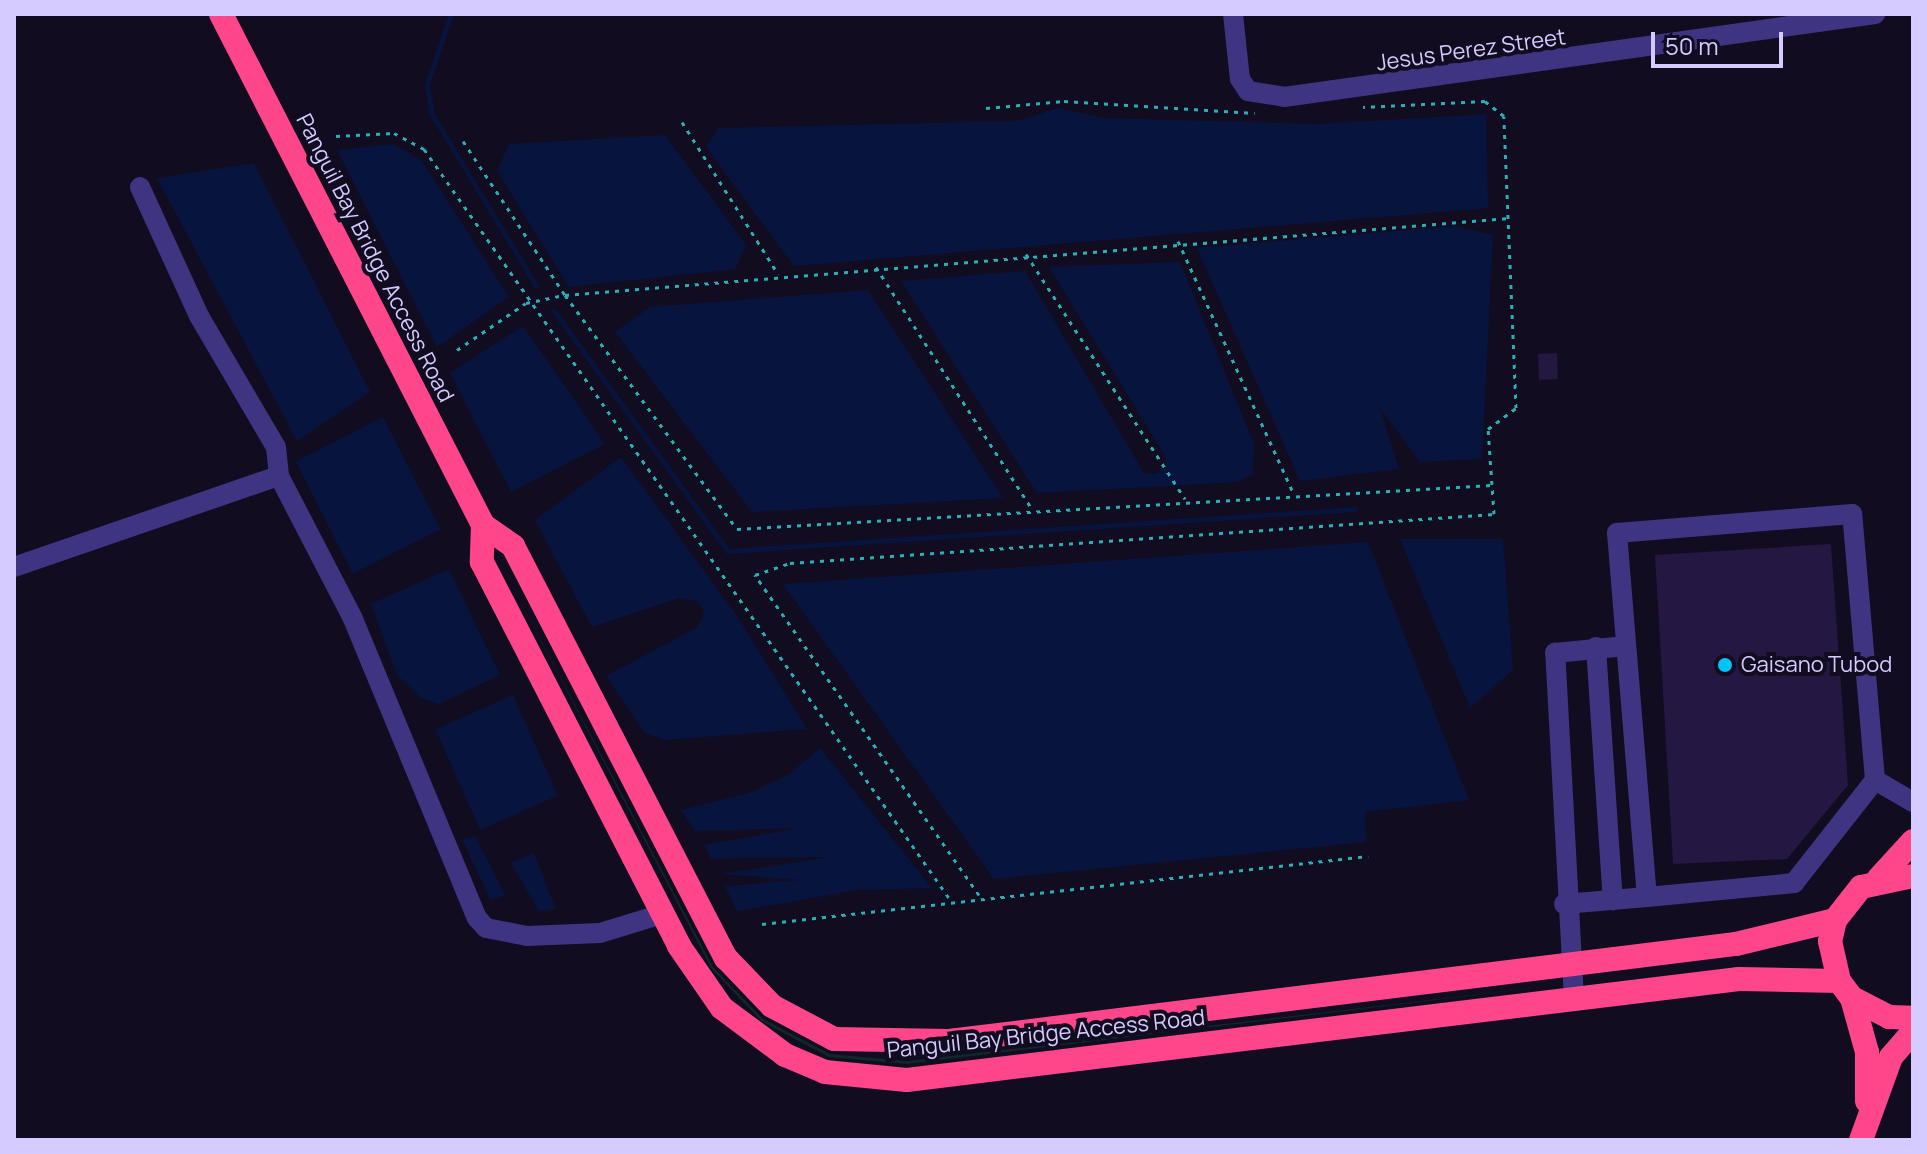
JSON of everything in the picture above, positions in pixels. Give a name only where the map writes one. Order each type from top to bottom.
[{"type":"highway","name":"Panguil Bay Bridge Access Road","points":[[221,14],[483,525],[513,546],[726,958],[772,1006],[834,1039],[906,1046],[1768,940],[1835,920]]},
{"type":"highway","name":"Panguil Bay Bridge Access Road","points":[[483,525],[482,562],[662,914],[698,977],[752,1034],[825,1072],[864,1078],[953,1075],[1739,979],[1845,990]]},
{"type":"highway","points":[[1867,1112],[1867,1052],[1831,961],[1835,920],[1861,887],[1879,878],[1913,841]]},
{"type":"highway","points":[[1879,878],[1913,876]]},
{"type":"highway","points":[[1845,990],[1889,1017],[1913,1018]]},
{"type":"highway","points":[[1861,1140],[1867,1112],[1891,1057],[1913,1032]]},
{"type":"street","name":"Jesus Perez Street","points":[[1233,14],[1240,79],[1248,91],[1284,97],[1875,14]]},
{"type":"street","points":[[140,187],[203,325],[269,432],[279,476],[353,619],[477,918],[502,933],[527,936],[600,933],[662,914]]},
{"type":"street","points":[[14,567],[279,476]]},
{"type":"street","points":[[1564,904],[1647,897],[1794,883],[1875,780],[1852,514],[1617,533],[1647,897]]},
{"type":"street","points":[[1574,999],[1564,904],[1554,662],[1563,650],[1626,646]]},
{"type":"street","points":[[1596,647],[1613,900]]},
{"type":"street","points":[[1875,780],[1913,802]]},
{"type":"path","points":[[986,108],[1064,101],[1259,113]]},
{"type":"path","points":[[979,895],[755,575],[790,563],[1494,514],[1488,429],[1516,408],[1504,116],[1495,104],[1349,107]]},
{"type":"path","points":[[682,122],[779,276]]},
{"type":"path","points":[[336,136],[394,133],[424,149],[526,303],[949,898]]},
{"type":"path","points":[[463,141],[565,295],[737,529],[1294,494],[1492,485]]},
{"type":"path","points":[[457,350],[526,303],[565,295],[1178,241],[1509,218]]},
{"type":"path","points":[[1178,241],[1294,494]]},
{"type":"path","points":[[1026,254],[1186,501]]},
{"type":"path","points":[[876,267],[1033,511]]},
{"type":"path","points":[[762,924],[949,898],[1368,856]]},
{"type":"green space","points":[[505,572],[713,967],[763,1019],[830,1054],[907,1061],[1558,985],[907,1064],[829,1057],[761,1021],[711,968]]},
{"type":"water","points":[[1059,108],[1105,118],[1319,124],[1486,114],[1488,208],[794,266],[706,147],[718,128],[1016,121]]},
{"type":"water","points":[[665,135],[746,245],[735,269],[569,287],[497,171],[509,144]]},
{"type":"water","points":[[394,144],[422,161],[509,297],[437,347],[337,150]]},
{"type":"water","points":[[254,163],[370,392],[297,441],[157,178]]},
{"type":"water","points":[[1455,226],[1493,235],[1482,459],[1420,462],[1380,408],[1399,469],[1300,481],[1197,248]]},
{"type":"water","points":[[1180,262],[1254,444],[1253,474],[1238,482],[1037,493],[901,281],[1025,271],[1144,473],[1156,474],[1167,467],[1164,454],[1049,267]]},
{"type":"water","points":[[868,290],[1003,498],[752,512],[615,332],[650,307]]},
{"type":"water","points":[[523,326],[605,444],[511,492],[450,373]]},
{"type":"water","points":[[383,417],[440,529],[353,574],[296,461]]},
{"type":"water","points":[[621,457],[737,616],[807,729],[664,740],[645,733],[606,676],[696,628],[705,613],[697,601],[679,598],[592,627],[535,520]]},
{"type":"water","points":[[1400,539],[1503,539],[1513,670],[1470,708]]},
{"type":"water","points":[[1368,542],[1469,800],[1365,812],[1366,842],[994,879],[783,584]]},
{"type":"water","points":[[449,569],[500,675],[439,704],[421,698],[397,675],[371,604]]},
{"type":"water","points":[[513,695],[558,795],[480,830],[435,730]]},
{"type":"water","points":[[820,748],[932,888],[858,890],[737,911],[725,886],[800,880],[720,874],[830,857],[711,859],[704,845],[798,828],[695,831],[681,810],[749,793],[788,775]]},
{"type":"water","points":[[475,836],[505,895],[490,900],[462,839]]},
{"type":"water","points":[[534,853],[556,909],[539,911],[511,863]]},
{"type":"building","points":[[1557,353],[1558,379],[1539,380],[1538,354]]},
{"type":"building","points":[[1831,544],[1848,785],[1787,859],[1673,864],[1655,555]]},
{"type":"waterway","points":[[451,14],[427,84],[432,114],[536,286]]},
{"type":"waterway","points":[[554,311],[728,551],[1355,509]]},
{"type":"place","name":"Gaisano Tubod","points":[[1725,665]]}]
